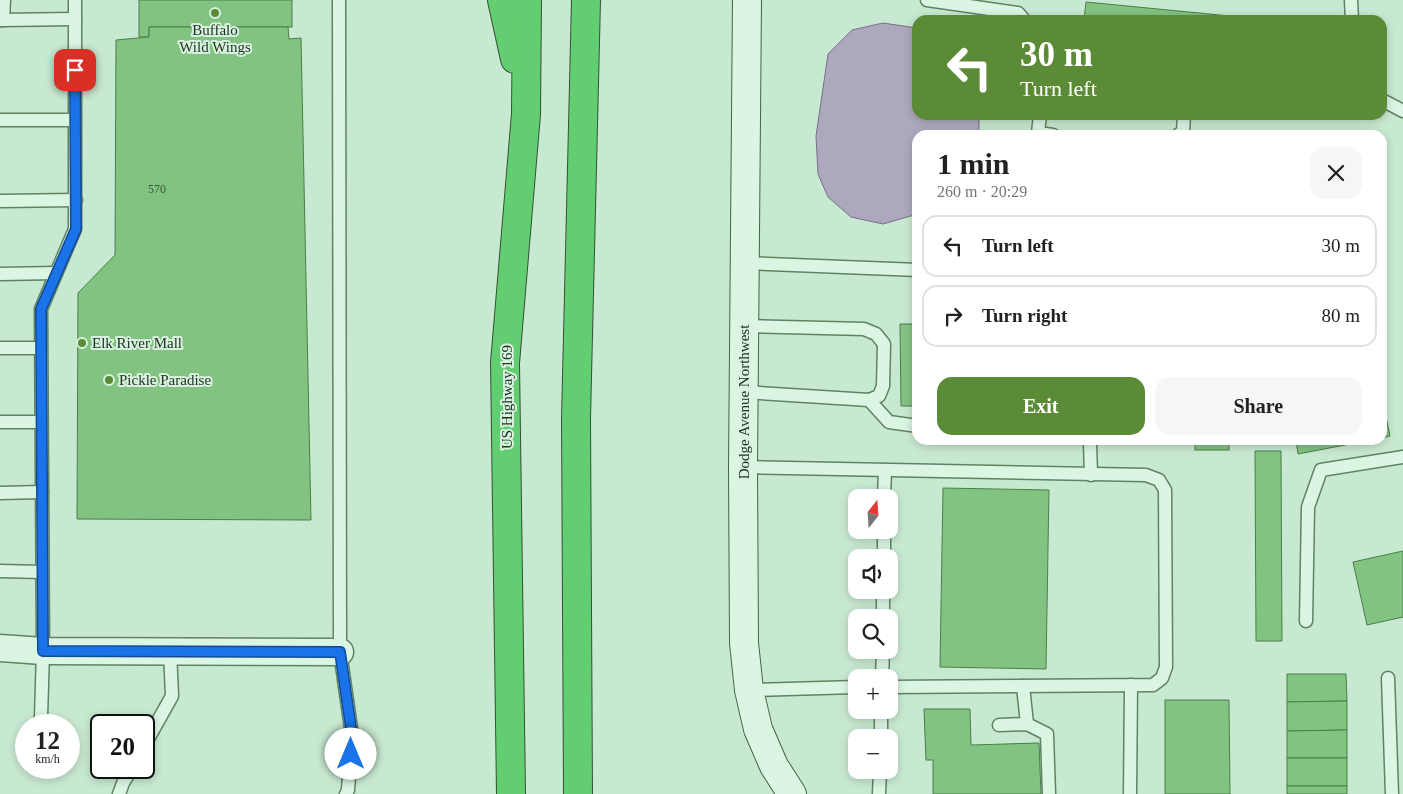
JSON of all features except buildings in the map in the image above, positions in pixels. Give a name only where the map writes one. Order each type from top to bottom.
[{"type":"highway","points":[[502,0],[526,114]]},
{"type":"highway","name":"US Highway 169","points":[[511,794],[505,363],[526,114],[526,0]]},
{"type":"highway","points":[[578,794],[576,419],[586,0]]},
{"type":"highway","points":[[584,101],[598,0]]},
{"type":"street","name":"Dodge Avenue Northwest","points":[[747,0],[743,467],[744,643],[749,690],[758,729],[774,766],[792,794]]},
{"type":"street","points":[[0,648],[43,651],[340,652]]},
{"type":"lane","points":[[4,0],[2,20],[75,19]]},
{"type":"lane","points":[[41,714],[43,651],[41,309],[76,229],[75,0]]},
{"type":"lane","points":[[339,0],[340,652],[352,735],[348,790],[346,794]]},
{"type":"lane","points":[[927,0],[1018,13],[1020,15]]},
{"type":"lane","points":[[1351,0],[1352,15]]},
{"type":"lane","points":[[1387,103],[1403,111]]},
{"type":"lane","points":[[0,120],[75,120]]},
{"type":"lane","points":[[0,200],[76,200]]},
{"type":"lane","points":[[744,263],[912,270]]},
{"type":"lane","points":[[0,274],[56,273]]},
{"type":"lane","points":[[744,326],[864,329],[876,334],[884,344],[883,386],[879,396],[869,400],[744,392]]},
{"type":"lane","points":[[0,348],[41,348]]},
{"type":"lane","points":[[869,400],[889,422],[912,425]]},
{"type":"lane","points":[[0,422],[41,422]]},
{"type":"lane","points":[[1090,445],[1091,475]]},
{"type":"lane","points":[[1306,621],[1308,507],[1321,470],[1403,458]]},
{"type":"lane","points":[[743,467],[1146,475],[1159,480],[1165,490],[1166,667],[1162,678],[1154,685],[898,687]]},
{"type":"lane","points":[[884,489],[885,470]]},
{"type":"lane","points":[[0,493],[42,492]]},
{"type":"lane","points":[[0,571],[42,572]]},
{"type":"lane","points":[[155,726],[172,696],[170,651]]},
{"type":"lane","points":[[1388,678],[1392,794]]},
{"type":"lane","points":[[1130,685],[1130,794]]},
{"type":"lane","points":[[1022,686],[1027,724]]},
{"type":"lane","points":[[749,690],[848,687]]},
{"type":"lane","points":[[999,726],[1027,724],[1047,734],[1049,794]]},
{"type":"lane","points":[[119,794],[125,779]]},
{"type":"lane","points":[[879,794],[880,779]]},
{"type":"shaded area","points":[[883,23],[912,27],[912,120],[979,120],[979,130],[912,130],[912,216],[883,224],[851,217],[828,197],[818,174],[816,136],[828,54],[852,30]]},
{"type":"place","name":"Buffalo Wild Wings","points":[[215,13]]},
{"type":"place","name":"Elk River Mall","points":[[82,343]]},
{"type":"place","name":"Pickle Paradise","points":[[109,380]]},
{"type":"route","points":[[75,70],[76,229],[41,309],[43,651],[340,652],[352,735],[351,754]]}]
